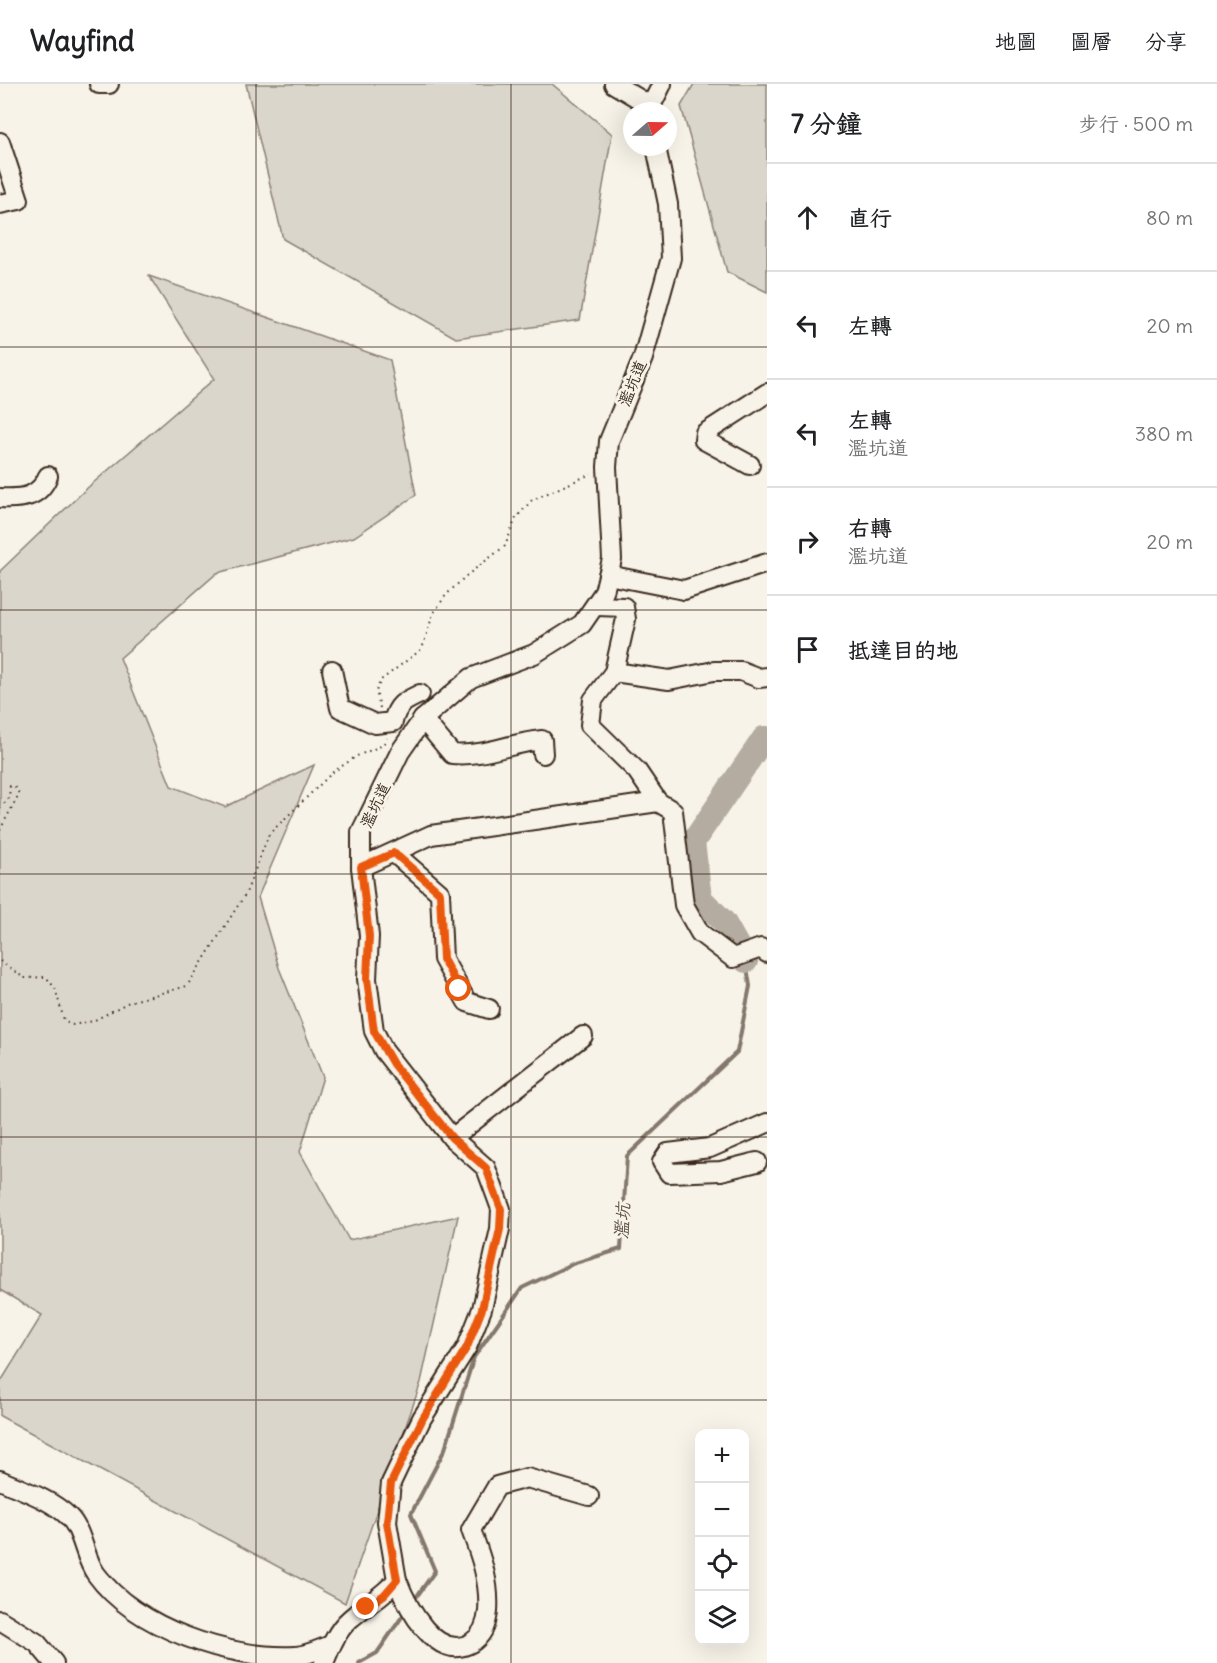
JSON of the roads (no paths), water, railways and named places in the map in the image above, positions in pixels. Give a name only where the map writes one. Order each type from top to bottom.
[{"type":"street","points":[[99,84],[109,84]]},
{"type":"street","points":[[614,84],[641,102]]},
{"type":"street","points":[[655,102],[662,84]]},
{"type":"street","points":[[0,142],[19,200],[0,204]]},
{"type":"street","name":"濫坑道","points":[[589,1496],[527,1478],[497,1486],[471,1530],[486,1569],[488,1611],[481,1634],[467,1646],[448,1648],[435,1643],[408,1605],[397,1580],[387,1522],[391,1483],[423,1418],[467,1347],[482,1309],[500,1229],[501,1209],[486,1168],[452,1138],[384,1051],[374,1031],[367,979],[369,936],[361,867],[361,832],[400,752],[423,719],[471,678],[534,654],[582,624],[597,606],[612,559],[607,466],[609,441],[643,358],[671,258],[668,204],[658,156]]},
{"type":"street","points":[[750,465],[704,440],[705,433],[767,393]]},
{"type":"street","points":[[0,498],[24,499],[43,488],[48,476]]},
{"type":"street","points":[[608,575],[684,590],[767,563]]},
{"type":"street","points":[[597,606],[624,607],[626,619],[614,672],[593,700],[590,725],[637,771],[658,802],[673,811],[684,905],[700,933],[733,958],[764,951]]},
{"type":"street","points":[[332,670],[340,708],[375,724],[393,722],[396,710],[401,703],[420,694]]},
{"type":"street","points":[[614,672],[669,680],[723,671],[741,671],[759,678],[767,677]]},
{"type":"street","points":[[423,719],[452,753],[473,756],[519,742],[542,740],[543,754]]},
{"type":"street","points":[[361,867],[431,835],[658,802]]},
{"type":"street","points":[[394,853],[440,893],[443,959],[467,1002],[489,1009]]},
{"type":"street","points":[[452,1138],[583,1036]]},
{"type":"street","points":[[758,1162],[721,1171],[669,1173],[662,1162],[668,1153],[710,1148],[767,1123]]},
{"type":"street","points":[[0,1480],[54,1506],[70,1517],[95,1573],[121,1600],[150,1620],[203,1642],[250,1655],[298,1656],[331,1645]]},
{"type":"street","points":[[324,1663],[331,1645],[348,1620],[384,1595],[397,1580]]},
{"type":"street","points":[[0,1620],[37,1643],[54,1663]]},
{"type":"waterway","name":"濫坑","points":[[746,961],[724,922],[700,898],[693,842],[764,738],[767,738]]},
{"type":"waterway","name":"濫坑","points":[[412,1603],[435,1571],[411,1514],[445,1449],[474,1357],[522,1288],[572,1264],[621,1249],[627,1156],[737,1052],[750,986],[746,961]]},
{"type":"waterway","name":"濫坑","points":[[359,1663],[377,1653],[406,1611]]}]
